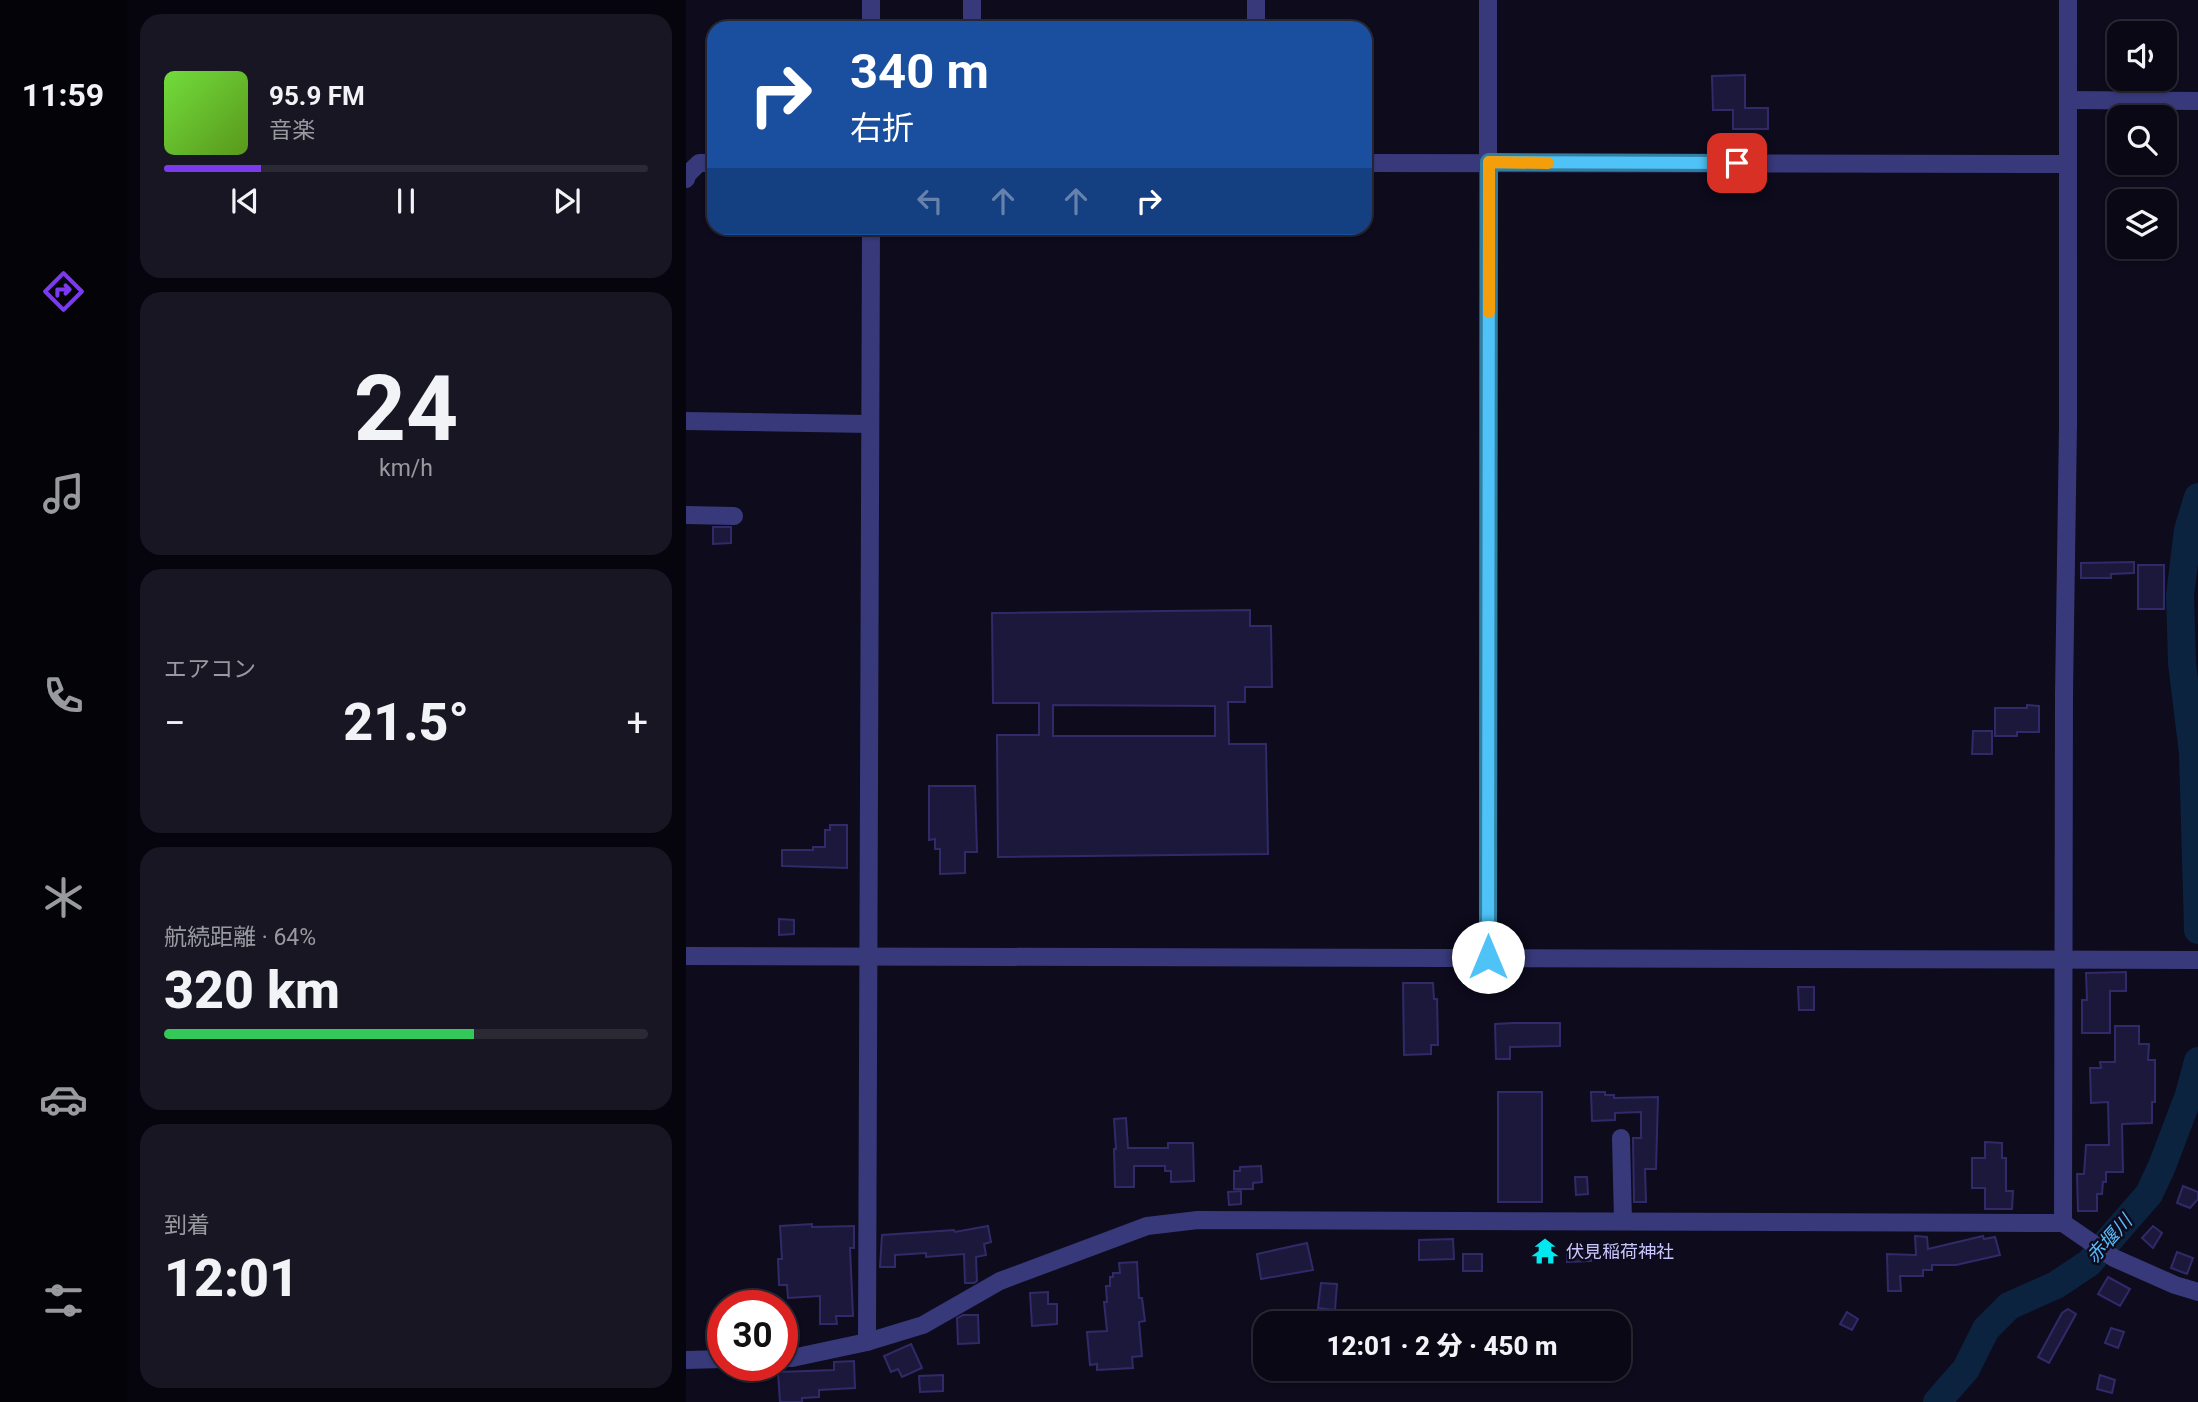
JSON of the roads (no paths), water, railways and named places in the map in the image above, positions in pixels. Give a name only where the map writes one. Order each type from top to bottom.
[{"type":"street","points":[[871,0],[871,21]]},
{"type":"street","points":[[972,0],[972,21]]},
{"type":"street","points":[[1256,0],[1256,21]]},
{"type":"street","points":[[1488,0],[1488,957]]},
{"type":"street","points":[[2063,1223],[2068,0]]},
{"type":"street","points":[[2068,100],[2198,101]]},
{"type":"street","points":[[686,179],[699,163],[707,163]]},
{"type":"street","points":[[1372,163],[2067,164]]},
{"type":"street","points":[[867,1342],[870,235]]},
{"type":"street","points":[[686,421],[869,424]]},
{"type":"street","points":[[686,515],[734,516]]},
{"type":"street","points":[[686,956],[2193,960]]},
{"type":"street","points":[[1621,1138],[1623,1221]]},
{"type":"street","points":[[798,1357],[867,1342],[923,1325],[1000,1280],[1147,1226],[1198,1220],[2063,1223],[2114,1258],[2175,1285],[2198,1292]]},
{"type":"street","points":[[686,1360],[707,1359]]},
{"type":"waterway","name":"赤堰川","points":[[2198,497],[2188,530],[2180,595],[2182,663],[2193,753],[2198,930]]},
{"type":"waterway","name":"赤堰川","points":[[1937,1402],[1966,1369],[1986,1329],[2009,1306],[2056,1285],[2089,1263],[2149,1194],[2189,1095],[2198,1061]]},
{"type":"place","name":"伏見稲荷神社","points":[[1545,1251]]}]
